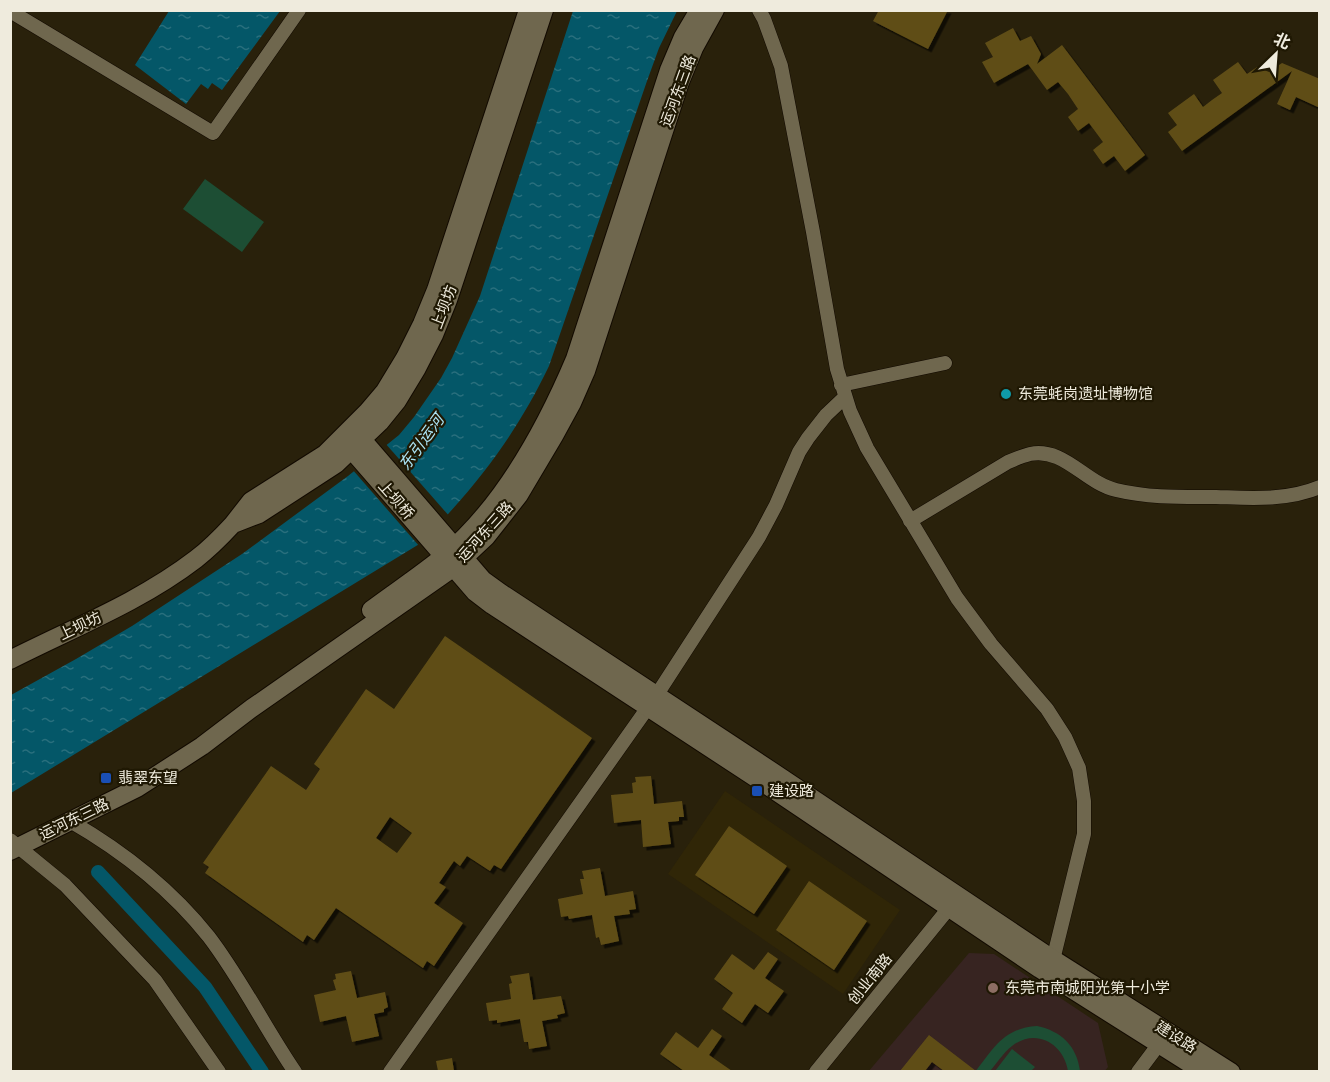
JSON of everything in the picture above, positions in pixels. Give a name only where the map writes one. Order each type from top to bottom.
[{"type":"street","points":[[10,11],[213,133],[299,10]]},
{"type":"street","name":"上坝坊","points":[[356,444],[368,411],[405,358],[436,290],[528,10]]},
{"type":"street","name":"上坝坊","points":[[10,660],[125,604],[163,582],[196,559],[232,524],[259,514],[336,464],[380,422],[397,401],[417,368],[448,300],[543,10]]},
{"type":"street","name":"运河东三路","points":[[13,844],[70,821],[137,788],[202,746],[454,556],[508,484],[528,453],[561,392],[575,359],[669,70],[683,37],[699,10]]},
{"type":"street","name":"运河东三路","points":[[13,844],[130,780],[454,556],[486,537],[519,495],[538,465],[572,403],[586,371],[680,82],[694,48],[715,10]]},
{"type":"street","points":[[759,10],[781,66],[813,232],[832,348],[843,391],[858,429],[867,448],[957,598],[991,644],[1047,708],[1072,752],[1078,768],[1084,801],[1084,834],[1053,960]]},
{"type":"street","points":[[390,1071],[652,702],[759,537],[799,452],[843,391],[945,363]]},
{"type":"street","name":"上坝桥","points":[[356,444],[437,537]]},
{"type":"street","points":[[910,520],[1008,462],[1022,456],[1039,453],[1066,460],[1106,487],[1154,497],[1280,498],[1302,494],[1320,487]]},
{"type":"street","name":"建设路","points":[[437,537],[454,556],[475,592],[492,605],[652,702],[1053,960],[1231,1071]]},
{"type":"street","name":"建设路","points":[[652,702],[1040,969],[1203,1071]]},
{"type":"street","points":[[70,821],[102,839],[132,860],[186,910],[230,968],[295,1071]]},
{"type":"street","points":[[13,844],[65,885],[155,980],[219,1071]]},
{"type":"street","name":"创业南路","points":[[816,1071],[949,908]]},
{"type":"street","points":[[1137,1071],[1160,1044]]},
{"type":"shaded area","points":[[725,791],[900,910],[843,994],[668,874]]},
{"type":"shaded area","name":"东莞市南城阳光第十小学","points":[[969,953],[994,954],[1098,1023],[1108,1067],[1104,1072],[868,1072]]},
{"type":"green space","points":[[205,179],[264,222],[242,252],[183,209]]},
{"type":"green space","points":[[1037,1026],[1046,1028],[1066,1041],[1075,1054],[1080,1071],[1068,1071],[1061,1053],[1048,1041],[1030,1038],[1012,1046],[990,1071],[975,1072],[994,1047],[1008,1035]]},
{"type":"green space","points":[[1012,1049],[1035,1067],[1031,1071],[995,1071]]},
{"type":"water","points":[[169,11],[280,11],[222,90],[212,83],[208,89],[201,84],[186,104],[135,65]]},
{"type":"water","name":"东引运河","points":[[573,11],[677,11],[659,48],[647,81],[549,366],[508,438],[459,502],[421,543],[11,793],[11,695],[132,626],[242,554],[348,476],[399,435],[414,417],[452,358],[480,296]]},
{"type":"pier","points":[[385,443],[450,517],[420,547],[352,469]]},
{"type":"building","points":[[879,10],[948,10],[928,49],[873,21]]},
{"type":"building","points":[[1013,28],[1020,41],[1031,36],[1041,54],[1037,64],[1062,45],[1145,155],[1125,171],[1114,156],[1103,164],[1093,150],[1103,142],[1089,123],[1078,131],[1068,117],[1078,109],[1068,94],[1058,82],[1047,90],[1028,64],[994,83],[982,62],[993,57],[985,43]]},
{"type":"building","points":[[1238,62],[1247,74],[1257,67],[1269,72],[1282,63],[1320,79],[1320,108],[1296,97],[1290,110],[1277,104],[1292,71],[1182,151],[1168,132],[1177,125],[1168,113],[1194,94],[1203,107],[1222,93],[1213,80]]},
{"type":"building","points":[[445,636],[592,738],[501,869],[494,865],[490,871],[467,856],[460,866],[454,861],[439,883],[446,887],[434,903],[463,923],[434,966],[427,961],[423,968],[336,908],[314,940],[307,935],[303,942],[205,873],[209,867],[203,863],[271,766],[306,790],[320,769],[314,764],[366,689],[394,709]],"holes":[[[390,817],[412,833],[397,853],[376,838]]]},
{"type":"building","points":[[651,776],[654,804],[682,801],[684,817],[679,817],[679,821],[668,822],[671,844],[643,847],[641,820],[614,823],[611,795],[633,793],[632,783],[636,782],[635,777]]},
{"type":"building","points":[[729,826],[787,866],[754,914],[695,875]]},
{"type":"building","points":[[600,868],[605,896],[633,891],[636,909],[629,910],[630,914],[614,916],[619,941],[601,945],[599,937],[596,938],[592,915],[569,919],[568,916],[561,917],[558,899],[583,894],[580,879],[584,879],[582,871]]},
{"type":"building","points":[[809,881],[867,921],[834,970],[776,930]]},
{"type":"building","points":[[768,952],[778,959],[765,978],[784,991],[768,1013],[755,1004],[742,1023],[722,1009],[733,993],[714,979],[732,954],[754,970]]},
{"type":"building","points":[[351,971],[357,998],[385,992],[388,1007],[384,1009],[384,1012],[374,1014],[379,1036],[352,1042],[346,1016],[320,1022],[314,995],[336,990],[333,980],[336,979],[335,974]]},
{"type":"building","points":[[529,973],[533,1000],[561,996],[565,1013],[557,1015],[558,1018],[542,1021],[547,1046],[529,1049],[528,1042],[524,1042],[520,1019],[497,1023],[497,1020],[489,1021],[486,1003],[511,999],[510,976]]},
{"type":"building","points":[[712,1029],[722,1036],[709,1055],[732,1071],[684,1071],[660,1054],[676,1032],[698,1048]]},
{"type":"building","points":[[929,1035],[976,1071],[944,1071],[932,1062],[925,1071],[900,1071]]},
{"type":"building","points":[[452,1058],[454,1071],[438,1071],[436,1061]]},
{"type":"waterway","points":[[98,872],[205,987],[262,1072]]},
{"type":"place","name":"东莞蚝岗遗址博物馆","points":[[1006,394]]},
{"type":"place","name":"翡翠东望","points":[[106,778]]},
{"type":"place","name":"建设路","points":[[757,791]]},
{"type":"place","name":"东莞市南城阳光第十小学","points":[[993,988]]}]
